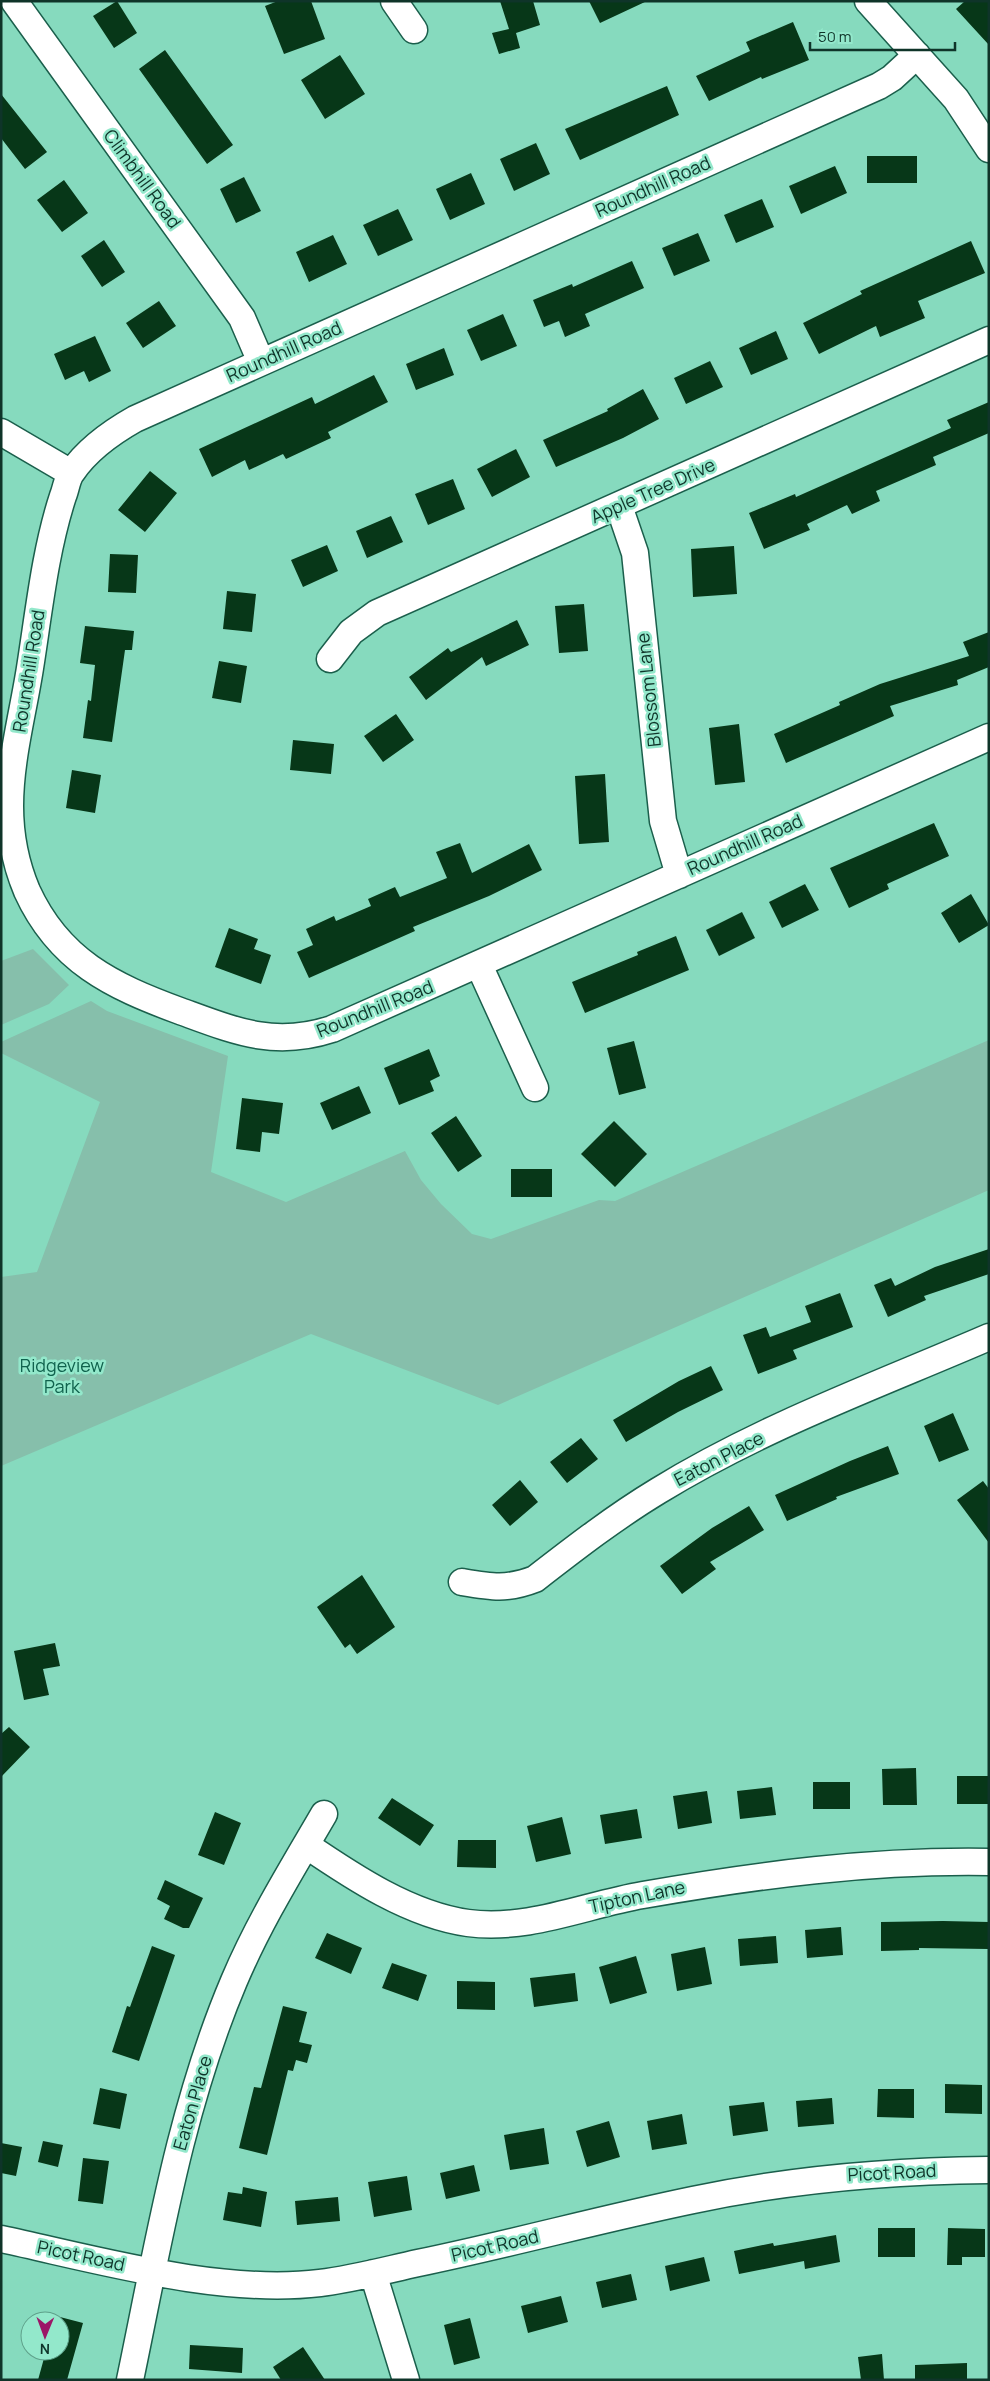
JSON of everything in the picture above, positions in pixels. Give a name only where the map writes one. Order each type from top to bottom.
[{"type":"street","name":"Climbhill Road","points":[[14,1],[242,318],[261,362]]},
{"type":"street","points":[[394,1],[414,30]]},
{"type":"street","points":[[868,1],[956,99],[989,148]]},
{"type":"street","name":"Roundhill Road","points":[[917,55],[892,78],[879,86],[261,362],[118,428],[103,440],[71,473],[53,527],[10,803],[13,843],[21,876],[37,910],[58,940],[86,967],[142,997],[238,1032],[272,1038],[316,1034],[332,1029],[479,965],[988,738]]},
{"type":"street","name":"Apple Tree Drive","points":[[330,659],[351,632],[377,613],[989,340]]},
{"type":"street","points":[[1,432],[71,473]]},
{"type":"street","name":"Blossom Lane","points":[[619,506],[635,553],[663,822],[679,875]]},
{"type":"street","points":[[479,965],[535,1088]]},
{"type":"street","name":"Eaton Place","points":[[462,1582],[499,1588],[520,1585],[535,1579],[626,1512],[708,1463],[789,1423],[988,1339]]},
{"type":"street","name":"Eaton Place","points":[[130,2380],[183,2132],[212,2038],[251,1943],[272,1902],[324,1814]]},
{"type":"street","name":"Tipton Lane","points":[[306,1845],[410,1906],[449,1919],[486,1924],[537,1920],[631,1896],[722,1881],[800,1871],[878,1864],[989,1862]]},
{"type":"street","name":"Picot Road","points":[[1,2239],[202,2280],[269,2285],[319,2283],[483,2250],[693,2200],[788,2183],[850,2175],[915,2171],[989,2170]]},
{"type":"street","points":[[373,2273],[406,2380]]},
{"type":"green space","points":[[33,949],[69,985],[49,1004],[1,1025],[1,961]]},
{"type":"green space","name":"Ridgeview Park","points":[[91,1001],[107,1011],[228,1056],[211,1172],[286,1202],[405,1151],[421,1180],[441,1204],[472,1234],[491,1239],[599,1200],[615,1201],[989,1040],[989,1190],[498,1405],[311,1334],[1,1466],[1,1277],[37,1272],[100,1102],[1,1053],[1,1042]]},
{"type":"building","points":[[117,1],[137,33],[114,48],[93,16]]},
{"type":"building","points":[[278,1],[311,1],[325,39],[284,54],[265,6]]},
{"type":"building","points":[[500,1],[533,1],[540,25],[516,33],[520,48],[499,54],[492,33],[509,29]]},
{"type":"building","points":[[589,1],[647,1],[600,23]]},
{"type":"building","points":[[965,1],[989,1],[989,45],[956,9]]},
{"type":"building","points":[[793,22],[809,60],[762,79],[761,77],[709,101],[696,76],[750,51],[746,42]]},
{"type":"building","points":[[165,50],[233,145],[207,164],[139,69]]},
{"type":"building","points":[[340,55],[365,94],[325,119],[301,80]]},
{"type":"building","points":[[667,86],[679,115],[580,160],[565,129]]},
{"type":"building","points":[[1,94],[47,152],[25,169],[1,138]]},
{"type":"building","points":[[536,143],[550,174],[514,191],[500,159]]},
{"type":"building","points":[[867,156],[917,156],[917,183],[867,183]]},
{"type":"building","points":[[835,166],[847,193],[801,214],[789,186]]},
{"type":"building","points":[[471,173],[485,204],[450,220],[436,189]]},
{"type":"building","points":[[244,177],[261,211],[236,223],[220,189]]},
{"type":"building","points":[[64,180],[88,213],[62,232],[37,200]]},
{"type":"building","points":[[762,199],[774,227],[736,243],[724,215]]},
{"type":"building","points":[[398,209],[413,240],[378,256],[363,225]]},
{"type":"building","points":[[698,233],[710,261],[674,276],[662,248]]},
{"type":"building","points":[[333,235],[347,264],[309,282],[296,252]]},
{"type":"building","points":[[104,240],[125,272],[102,287],[81,256]]},
{"type":"building","points":[[971,241],[985,273],[918,301],[925,318],[880,337],[876,326],[819,354],[803,323],[862,294],[860,291]]},
{"type":"building","points":[[632,261],[644,288],[585,314],[590,326],[565,337],[559,321],[544,327],[533,300],[572,284],[573,287]]},
{"type":"building","points":[[159,301],[176,326],[143,348],[126,323]]},
{"type":"building","points":[[503,314],[517,346],[481,361],[467,330]]},
{"type":"building","points":[[776,331],[788,359],[751,375],[739,348]]},
{"type":"building","points":[[95,336],[111,371],[89,382],[84,371],[65,380],[54,354]]},
{"type":"building","points":[[444,348],[454,375],[416,390],[406,364]]},
{"type":"building","points":[[710,361],[723,387],[686,404],[674,378]]},
{"type":"building","points":[[374,375],[388,402],[328,432],[331,438],[286,459],[283,454],[249,470],[245,460],[212,477],[199,449],[312,397],[315,404]]},
{"type":"building","points":[[643,389],[659,419],[623,438],[556,467],[543,440],[608,411],[607,409]]},
{"type":"building","points":[[989,402],[989,433],[933,457],[936,465],[876,491],[880,501],[852,514],[847,505],[807,524],[810,530],[764,549],[749,513],[795,494],[796,497],[951,428],[947,420]]},
{"type":"building","points":[[516,449],[530,477],[492,497],[477,469]]},
{"type":"building","points":[[150,471],[177,493],[145,532],[118,510]]},
{"type":"building","points":[[453,479],[465,509],[428,525],[415,494]]},
{"type":"building","points":[[391,516],[403,542],[367,558],[356,531]]},
{"type":"building","points":[[327,545],[338,571],[303,587],[291,560]]},
{"type":"building","points":[[734,546],[737,594],[693,597],[691,549]]},
{"type":"building","points":[[110,554],[138,555],[136,593],[108,592]]},
{"type":"building","points":[[227,591],[256,594],[252,632],[223,629]]},
{"type":"building","points":[[584,604],[588,651],[559,653],[555,606]]},
{"type":"building","points":[[517,620],[529,645],[486,666],[482,657],[426,700],[409,677],[448,648],[451,652]]},
{"type":"building","points":[[85,626],[134,631],[132,650],[125,650],[112,742],[83,738],[88,700],[91,701],[95,665],[80,663]]},
{"type":"building","points":[[989,632],[989,667],[957,680],[958,685],[890,706],[894,716],[786,763],[774,734],[840,705],[839,702],[880,684],[969,656],[963,642]]},
{"type":"building","points":[[219,661],[247,666],[241,703],[212,698]]},
{"type":"building","points":[[396,714],[414,740],[383,762],[364,736]]},
{"type":"building","points":[[739,724],[745,782],[715,785],[709,728]]},
{"type":"building","points":[[293,740],[334,744],[331,774],[290,770]]},
{"type":"building","points":[[72,770],[101,775],[95,813],[66,808]]},
{"type":"building","points":[[605,774],[609,842],[579,844],[575,776]]},
{"type":"building","points":[[934,823],[949,856],[887,884],[889,889],[849,908],[830,868]]},
{"type":"building","points":[[460,843],[472,873],[529,844],[542,870],[489,896],[413,927],[415,931],[309,978],[297,952],[313,945],[306,929],[334,916],[336,921],[371,906],[368,899],[395,887],[400,897],[447,878],[436,852]]},
{"type":"building","points":[[805,884],[819,910],[782,928],[769,902]]},
{"type":"building","points":[[971,894],[989,925],[959,943],[941,913]]},
{"type":"building","points":[[742,912],[755,938],[719,956],[706,930]]},
{"type":"building","points":[[229,928],[258,939],[254,949],[271,955],[261,984],[215,967]]},
{"type":"building","points":[[676,936],[689,970],[585,1013],[572,982],[638,955],[637,952]]},
{"type":"building","points":[[634,1041],[646,1088],[619,1095],[607,1048]]},
{"type":"building","points":[[429,1049],[440,1076],[430,1081],[434,1091],[399,1105],[384,1068]]},
{"type":"building","points":[[359,1086],[371,1113],[332,1130],[320,1103]]},
{"type":"building","points":[[242,1098],[283,1103],[279,1134],[262,1132],[260,1152],[236,1149]]},
{"type":"building","points":[[456,1116],[482,1156],[458,1172],[431,1133]]},
{"type":"building","points":[[614,1121],[647,1154],[615,1187],[581,1154]]},
{"type":"building","points":[[511,1169],[552,1169],[552,1197],[511,1197]]},
{"type":"building","points":[[989,1249],[989,1274],[924,1296],[926,1300],[888,1317],[874,1285],[891,1278],[895,1286],[935,1267]]},
{"type":"building","points":[[840,1293],[853,1327],[793,1350],[797,1359],[758,1374],[743,1335],[766,1327],[770,1337],[811,1322],[805,1306]]},
{"type":"building","points":[[711,1366],[723,1390],[678,1412],[626,1442],[613,1420],[679,1381]]},
{"type":"building","points":[[953,1413],[969,1450],[939,1462],[924,1426]]},
{"type":"building","points":[[581,1438],[598,1459],[567,1483],[550,1462]]},
{"type":"building","points":[[888,1446],[899,1474],[836,1497],[837,1499],[787,1521],[775,1495]]},
{"type":"building","points":[[520,1480],[538,1502],[510,1526],[492,1505]]},
{"type":"building","points":[[983,1481],[989,1489],[989,1543],[957,1500]]},
{"type":"building","points":[[749,1506],[764,1530],[710,1562],[716,1569],[682,1594],[660,1566],[712,1528]]},
{"type":"building","points":[[362,1575],[395,1627],[357,1654],[350,1644],[345,1648],[317,1607]]},
{"type":"building","points":[[55,1643],[60,1666],[43,1669],[49,1695],[24,1700],[14,1651]]},
{"type":"building","points":[[9,1727],[30,1747],[1,1777],[1,1734]]},
{"type":"building","points":[[916,1768],[917,1805],[883,1805],[882,1769]]},
{"type":"building","points":[[957,1776],[989,1776],[989,1804],[957,1804]]},
{"type":"building","points":[[813,1782],[850,1782],[850,1809],[813,1809]]},
{"type":"building","points":[[772,1787],[776,1815],[740,1819],[737,1791]]},
{"type":"building","points":[[707,1791],[712,1823],[678,1829],[673,1796]]},
{"type":"building","points":[[392,1798],[434,1825],[420,1846],[378,1818]]},
{"type":"building","points":[[637,1809],[642,1838],[605,1844],[600,1815]]},
{"type":"building","points":[[215,1812],[241,1823],[224,1865],[198,1855]]},
{"type":"building","points":[[562,1817],[571,1854],[536,1862],[527,1826]]},
{"type":"building","points":[[458,1840],[496,1840],[496,1868],[457,1867]]},
{"type":"building","points":[[165,1880],[203,1898],[189,1928],[183,1928],[164,1919],[170,1906],[157,1899]]},
{"type":"building","points":[[881,1922],[989,1922],[988,1949],[919,1948],[919,1950],[881,1951]]},
{"type":"building","points":[[841,1927],[843,1955],[807,1958],[805,1930]]},
{"type":"building","points":[[327,1933],[362,1948],[351,1974],[315,1958]]},
{"type":"building","points":[[776,1936],[778,1963],[740,1966],[738,1939]]},
{"type":"building","points":[[152,1946],[175,1955],[139,2061],[112,2052],[127,2006],[130,2007]]},
{"type":"building","points":[[705,1947],[712,1984],[677,1991],[671,1954]]},
{"type":"building","points":[[636,1956],[647,1993],[610,2004],[599,1967]]},
{"type":"building","points":[[392,1963],[427,1975],[418,2001],[382,1988]]},
{"type":"building","points":[[575,1973],[578,2001],[534,2007],[530,1978]]},
{"type":"building","points":[[457,1981],[495,1982],[495,2010],[457,2009]]},
{"type":"building","points":[[283,2006],[307,2012],[299,2042],[312,2045],[307,2063],[296,2060],[293,2071],[288,2070],[267,2155],[239,2148],[254,2087],[261,2088]]},
{"type":"building","points":[[945,2084],[982,2085],[982,2114],[945,2113]]},
{"type":"building","points":[[100,2088],[127,2094],[120,2129],[93,2124]]},
{"type":"building","points":[[878,2089],[914,2089],[914,2118],[877,2117]]},
{"type":"building","points":[[832,2098],[834,2124],[798,2127],[796,2101]]},
{"type":"building","points":[[764,2102],[768,2131],[733,2136],[729,2106]]},
{"type":"building","points":[[682,2114],[687,2144],[652,2150],[647,2121]]},
{"type":"building","points":[[609,2121],[620,2157],[587,2167],[576,2131]]},
{"type":"building","points":[[544,2128],[549,2164],[510,2170],[504,2135]]},
{"type":"building","points":[[43,2141],[63,2145],[58,2167],[38,2162]]},
{"type":"building","points":[[1,2143],[22,2147],[16,2176],[1,2173]]},
{"type":"building","points":[[83,2158],[109,2161],[103,2204],[78,2201]]},
{"type":"building","points":[[474,2165],[480,2191],[446,2199],[440,2173]]},
{"type":"building","points":[[407,2176],[412,2210],[374,2217],[368,2182]]},
{"type":"building","points":[[243,2187],[267,2192],[261,2227],[223,2220],[228,2192],[242,2194]]},
{"type":"building","points":[[338,2197],[340,2221],[297,2225],[295,2201]]},
{"type":"building","points":[[878,2228],[915,2228],[915,2257],[878,2257]]},
{"type":"building","points":[[948,2228],[985,2229],[985,2257],[962,2257],[962,2265],[947,2265]]},
{"type":"building","points":[[836,2235],[840,2262],[805,2269],[804,2261],[739,2274],[734,2251],[773,2243],[774,2246]]},
{"type":"building","points":[[704,2257],[710,2281],[670,2291],[665,2266]]},
{"type":"building","points":[[631,2274],[637,2300],[602,2308],[596,2282]]},
{"type":"building","points":[[561,2296],[568,2322],[528,2333],[521,2306]]},
{"type":"building","points":[[470,2318],[480,2358],[454,2365],[444,2325]]},
{"type":"building","points":[[70,2320],[83,2323],[67,2380],[38,2380],[43,2361],[70,2361]]},
{"type":"building","points":[[190,2345],[243,2348],[242,2373],[189,2369]]},
{"type":"building","points":[[303,2347],[325,2380],[281,2380],[273,2367]]},
{"type":"building","points":[[882,2354],[884,2380],[861,2380],[858,2357]]},
{"type":"building","points":[[967,2363],[967,2380],[915,2380],[915,2365]]}]
